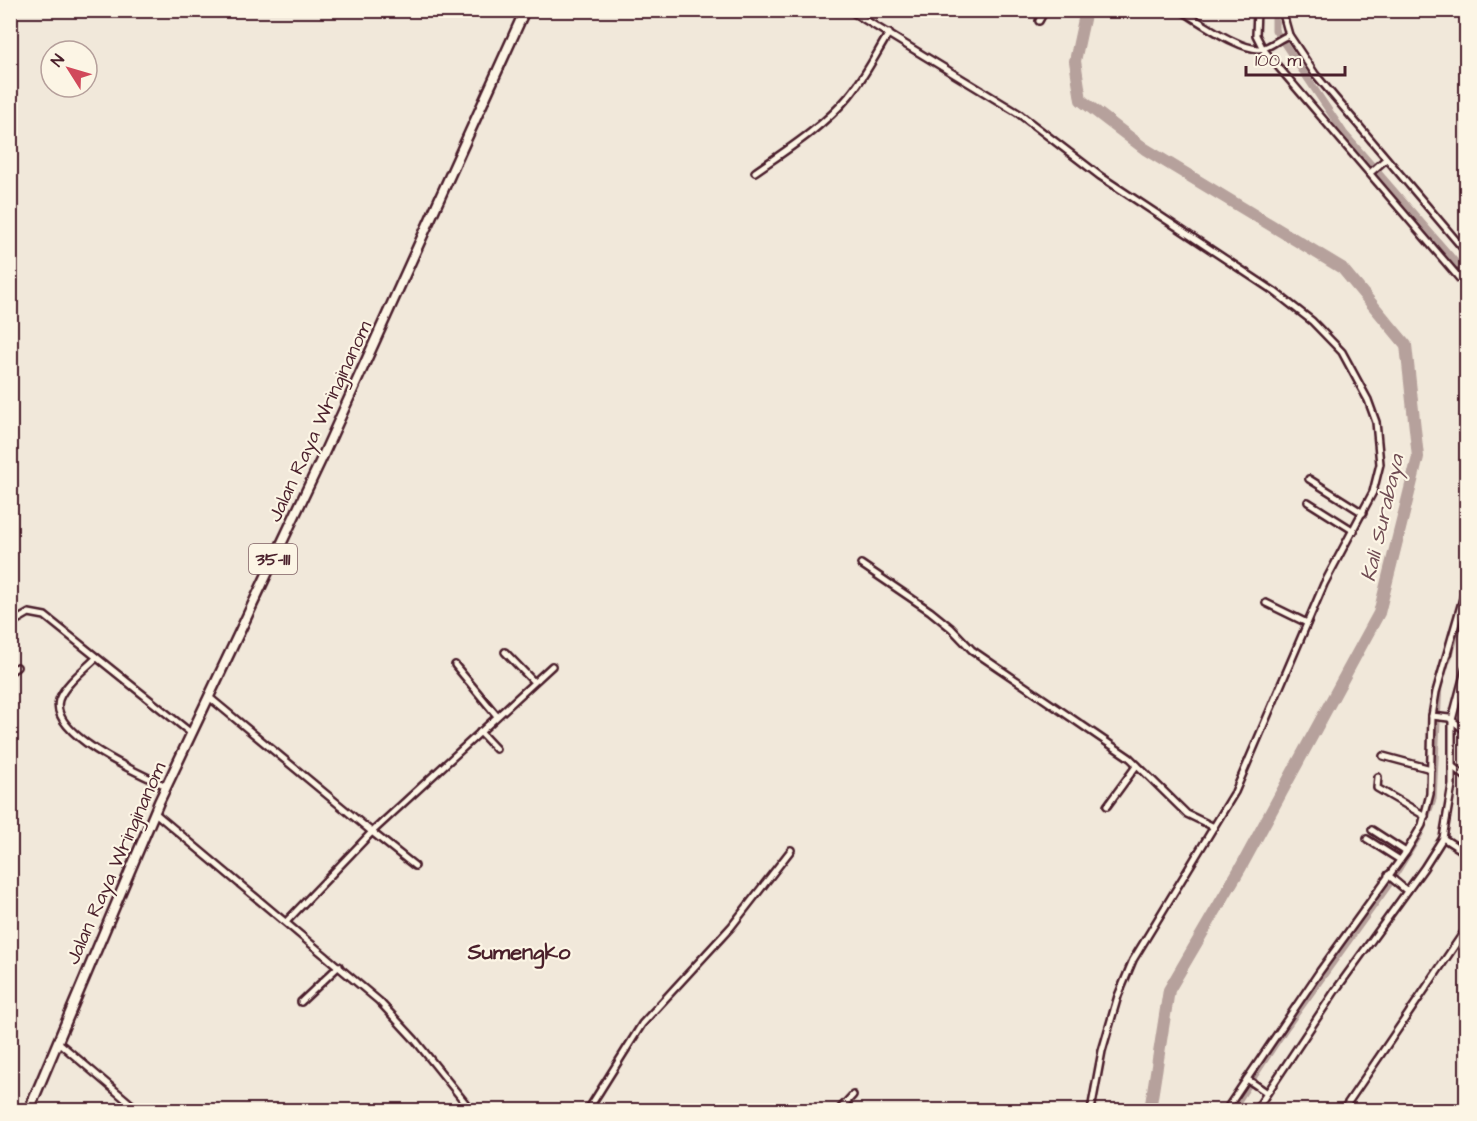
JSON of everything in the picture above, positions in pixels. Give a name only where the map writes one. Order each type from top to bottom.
[{"type":"main road","name":"Jalan Raya Wringinanom","points":[[29,1110],[154,812],[326,450],[525,10]]},
{"type":"street","points":[[849,10],[1018,113],[1100,176],[1275,292],[1319,328],[1351,366],[1374,414],[1380,464],[1363,513],[1331,570],[1240,781],[1214,827],[1150,928],[1128,970],[1102,1052],[1091,1110]]},
{"type":"street","points":[[1039,21],[1045,10]]},
{"type":"street","points":[[1179,10],[1227,38],[1264,48],[1287,36]]},
{"type":"street","points":[[1257,10],[1256,35],[1264,48],[1467,286]]},
{"type":"street","points":[[1282,10],[1287,36],[1316,74],[1384,160],[1466,249]]},
{"type":"street","points":[[755,172],[806,136],[835,111],[850,95],[889,33]]},
{"type":"street","points":[[1371,172],[1384,160]]},
{"type":"street","points":[[1308,479],[1363,513]]},
{"type":"street","points":[[1308,502],[1354,531]]},
{"type":"street","points":[[861,564],[951,628],[981,657],[1137,765],[1187,814],[1214,827]]},
{"type":"street","points":[[1226,1110],[1406,852],[1425,816],[1430,794],[1433,716],[1442,668],[1467,588]]},
{"type":"street","points":[[1266,603],[1307,623]]},
{"type":"street","points":[[10,624],[29,614],[40,614],[191,733]]},
{"type":"street","points":[[506,652],[533,681]]},
{"type":"street","points":[[96,658],[62,694],[59,701],[61,715],[83,739],[105,757],[166,786]]},
{"type":"street","points":[[455,665],[497,716]]},
{"type":"street","points":[[286,922],[372,832],[533,681],[552,666]]},
{"type":"street","points":[[10,672],[17,667]]},
{"type":"street","points":[[1259,1109],[1264,1090],[1443,838],[1450,807],[1453,766],[1450,719],[1467,667]]},
{"type":"street","points":[[209,697],[415,866]]},
{"type":"street","points":[[1433,716],[1450,719],[1467,731]]},
{"type":"street","points":[[480,732],[496,750]]},
{"type":"street","points":[[1383,756],[1431,769]]},
{"type":"street","points":[[1107,806],[1137,765]]},
{"type":"street","points":[[1453,766],[1467,777]]},
{"type":"street","points":[[1378,777],[1377,788],[1425,816]]},
{"type":"street","points":[[154,812],[339,966],[401,1024],[471,1110]]},
{"type":"street","points":[[1372,830],[1406,852]]},
{"type":"street","points":[[1443,838],[1467,853]]},
{"type":"street","points":[[1367,839],[1400,860]]},
{"type":"street","points":[[588,1110],[642,1024],[731,927],[791,850]]},
{"type":"street","points":[[1389,876],[1405,889]]},
{"type":"street","points":[[1343,1110],[1467,929]]},
{"type":"street","points":[[302,1002],[339,966]]},
{"type":"street","points":[[57,1041],[138,1110]]},
{"type":"street","points":[[1248,1080],[1264,1090]]},
{"type":"street","points":[[839,1110],[853,1095]]},
{"type":"street","points":[[711,1110],[720,1110]]},
{"type":"waterway","name":"Kali Surabaya","points":[[1086,10],[1075,61],[1081,100],[1145,149],[1342,268],[1406,345],[1418,457],[1379,613],[1241,867],[1169,990],[1150,1110]]},
{"type":"waterway","points":[[1275,10],[1275,30],[1344,133],[1466,274]]},
{"type":"waterway","points":[[1448,660],[1466,604]]},
{"type":"waterway","points":[[1232,1110],[1285,1029],[1390,883],[1420,834],[1433,799],[1439,684]]},
{"type":"district","name":"Sumengko","points":[[519,951]]}]
